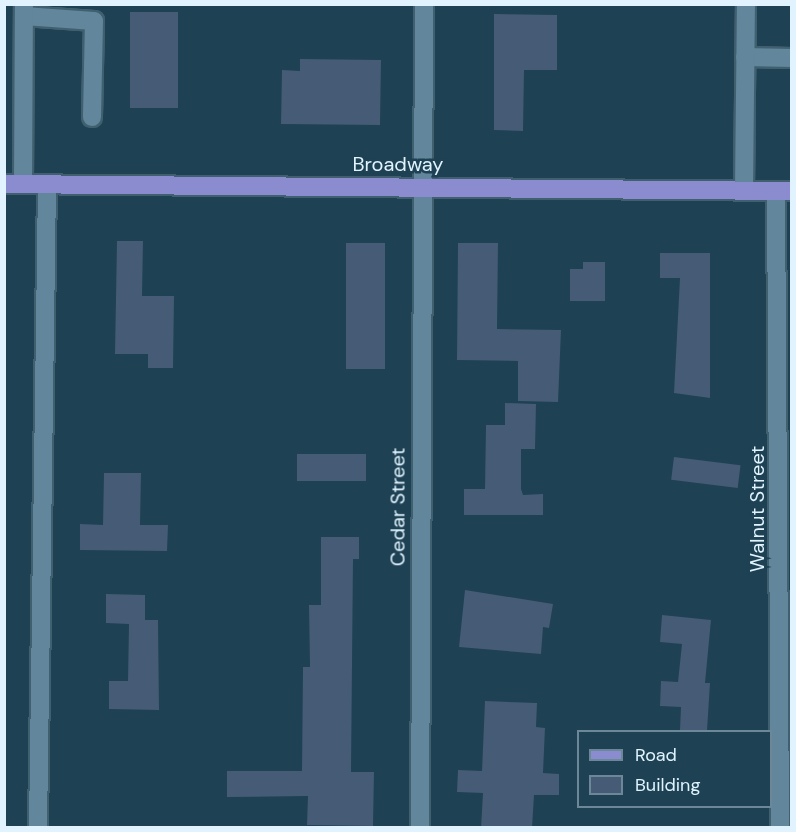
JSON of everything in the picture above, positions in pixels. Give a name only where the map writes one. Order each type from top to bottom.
[{"type":"main road","name":"Broadway","points":[[14,184],[784,191]]},
{"type":"street","name":"Cedar Street","points":[[420,828],[424,4]]},
{"type":"street","points":[[744,190],[746,4]]},
{"type":"street","points":[[14,184],[24,10],[94,21],[93,117]]},
{"type":"street","points":[[745,57],[792,58]]},
{"type":"street","points":[[38,828],[47,185]]},
{"type":"street","name":"Walnut Street","points":[[780,828],[784,191]]},
{"type":"building","points":[[130,12],[178,12],[178,108],[130,108]]},
{"type":"building","points":[[494,14],[557,15],[557,70],[524,70],[523,131],[494,130]]},
{"type":"building","points":[[300,59],[381,60],[380,125],[281,124],[282,70],[300,71]]},
{"type":"building","points":[[117,241],[143,241],[142,296],[174,296],[173,368],[148,368],[148,354],[115,354]]},
{"type":"building","points":[[346,243],[385,243],[385,369],[346,369]]},
{"type":"building","points":[[458,243],[498,243],[497,329],[561,330],[558,402],[518,401],[518,361],[457,360]]},
{"type":"building","points":[[660,253],[710,253],[710,398],[674,393],[680,278],[660,278]]},
{"type":"building","points":[[583,262],[605,262],[605,301],[570,301],[570,269],[583,269]]},
{"type":"building","points":[[505,403],[536,404],[535,449],[521,449],[521,489],[523,495],[543,494],[543,515],[464,515],[464,489],[485,489],[486,425],[505,425]]},
{"type":"building","points":[[297,454],[366,454],[366,481],[297,481]]},
{"type":"building","points":[[674,457],[741,465],[738,488],[671,480]]},
{"type":"building","points":[[104,473],[141,473],[140,525],[168,525],[167,551],[80,550],[80,524],[103,525]]},
{"type":"building","points":[[321,537],[359,537],[359,559],[353,559],[351,772],[374,772],[373,826],[307,825],[308,796],[227,797],[227,771],[302,771],[303,667],[310,667],[309,605],[321,605]]},
{"type":"building","points":[[465,590],[553,604],[549,628],[543,627],[541,654],[459,647]]},
{"type":"building","points":[[106,594],[145,595],[145,620],[158,620],[159,710],[109,709],[109,681],[128,681],[129,624],[106,623]]},
{"type":"building","points":[[662,615],[711,620],[705,683],[710,683],[707,730],[680,730],[681,707],[660,706],[661,681],[678,682],[682,644],[660,642]]},
{"type":"building","points":[[485,701],[537,703],[536,727],[545,728],[543,773],[559,774],[559,795],[534,795],[532,828],[481,828],[483,793],[457,792],[458,770],[482,771]]}]
